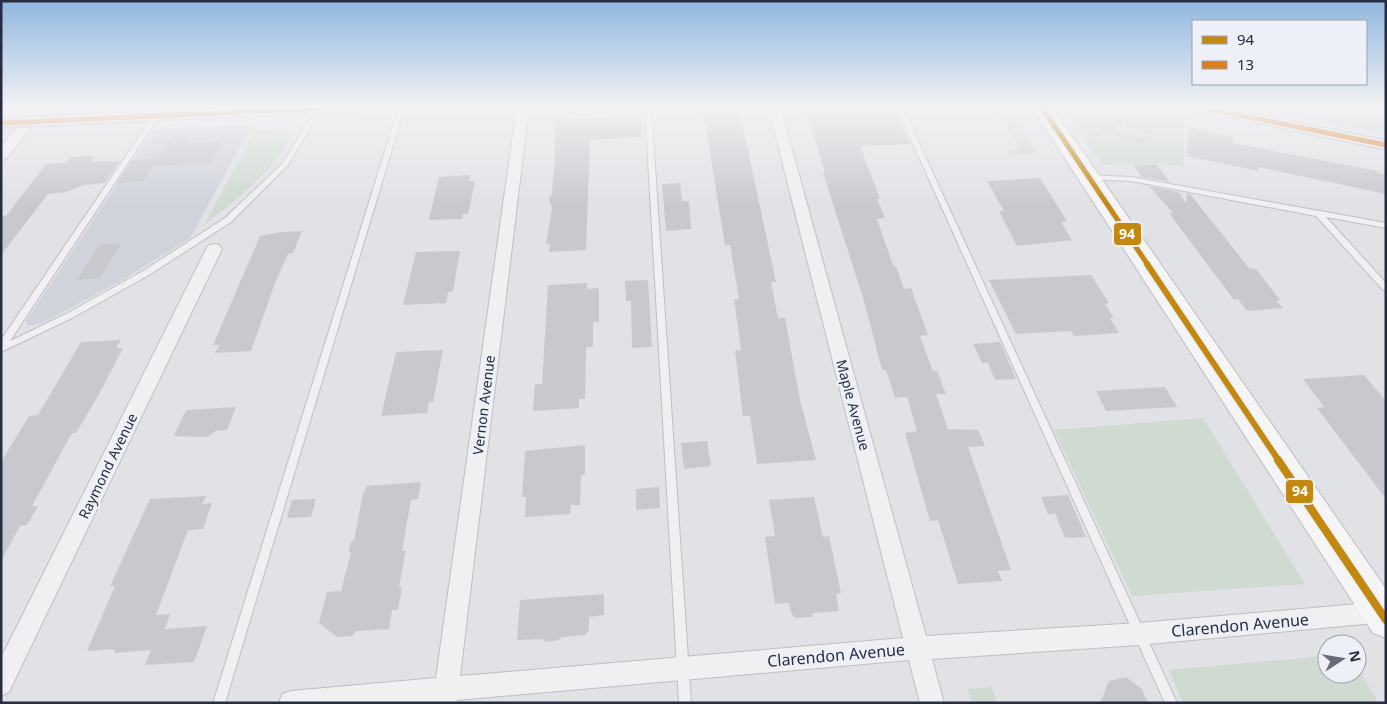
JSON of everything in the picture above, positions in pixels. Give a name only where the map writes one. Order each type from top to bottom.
[{"type":"main road","points":[[1062,139],[1384,617]]},
{"type":"main road","points":[[1356,139],[1386,145]]},
{"type":"street","points":[[1,156],[16,139]]},
{"type":"street","name":"Vernon Avenue","points":[[446,697],[519,139]]},
{"type":"street","name":"Maple Avenue","points":[[783,139],[932,703]]},
{"type":"street","name":"Raymond Avenue","points":[[1,684],[214,249]]},
{"type":"street","name":"Clarendon Avenue","points":[[291,703],[446,697],[683,669],[918,648],[1384,617]]},
{"type":"lane","points":[[1,348],[134,139]]},
{"type":"lane","points":[[1,348],[69,316],[146,273],[228,220],[286,164],[301,139]]},
{"type":"lane","points":[[219,703],[392,139]]},
{"type":"lane","points":[[650,139],[685,703]]},
{"type":"lane","points":[[912,139],[1171,703]]},
{"type":"lane","points":[[1088,177],[1131,178],[1386,226]]},
{"type":"lane","points":[[1319,214],[1386,288]]},
{"type":"path","points":[[1126,139],[1140,141],[1146,139]]},
{"type":"shaded area","points":[[147,139],[244,139],[190,238],[124,279],[42,323],[27,326],[26,321]]},
{"type":"shaded area","points":[[250,139],[288,139],[278,158],[267,170],[205,224]]},
{"type":"shaded area","points":[[1014,139],[1029,139],[1038,154],[1011,155],[1008,150],[1020,149]]},
{"type":"shaded area","points":[[1085,139],[1183,139],[1184,167],[1157,163],[1103,165]]},
{"type":"shaded area","points":[[1203,418],[1305,584],[1132,596],[1054,430]]},
{"type":"shaded area","points":[[1317,657],[1317,684],[1367,683],[1379,703],[1183,703],[1169,670]]},
{"type":"shaded area","points":[[992,687],[997,703],[972,703],[968,689]]},
{"type":"building","points":[[170,139],[189,139],[187,143],[223,141],[211,163],[153,166]]},
{"type":"building","points":[[555,139],[610,139],[590,140],[586,250],[549,252],[550,244],[546,244],[552,208],[549,199],[552,193]]},
{"type":"building","points":[[708,139],[746,139],[776,282],[771,282],[778,318],[785,318],[800,400],[816,460],[757,464],[750,416],[743,416],[735,351],[741,350],[734,299],[739,299],[730,245],[725,245]]},
{"type":"building","points":[[815,139],[908,139],[910,144],[860,146],[880,199],[877,199],[885,218],[877,219],[888,251],[894,267],[896,266],[904,289],[911,288],[928,335],[920,336],[933,371],[937,371],[946,394],[936,394],[948,429],[978,430],[985,446],[968,447],[1011,570],[998,571],[1002,581],[958,584],[938,520],[930,521],[905,433],[917,431],[907,397],[895,398],[886,370],[882,370],[864,301],[823,173],[825,173]]},
{"type":"building","points":[[1188,139],[1233,139],[1233,143],[1377,171],[1386,175],[1386,194],[1258,167],[1258,171],[1187,156]]},
{"type":"building","points":[[94,156],[90,162],[120,161],[105,183],[84,185],[66,192],[48,194],[1,255],[1,216],[6,216],[46,164],[66,163],[70,157]]},
{"type":"building","points":[[157,159],[143,181],[117,183],[132,160]]},
{"type":"building","points":[[1156,164],[1170,182],[1142,177],[1133,165]]},
{"type":"building","points":[[470,175],[469,181],[475,181],[468,214],[463,214],[462,219],[429,220],[439,177]]},
{"type":"building","points":[[1040,178],[1067,221],[1061,222],[1072,240],[1017,246],[999,211],[1004,211],[987,181]]},
{"type":"building","points":[[680,183],[682,201],[689,201],[691,229],[666,231],[662,184]]},
{"type":"building","points":[[1149,186],[1178,192],[1186,203],[1187,193],[1190,194],[1249,268],[1256,269],[1280,300],[1276,301],[1283,308],[1247,311],[1238,299],[1234,300],[1169,213],[1173,213]]},
{"type":"building","points":[[302,231],[293,253],[288,254],[275,283],[251,351],[215,353],[219,345],[213,345],[260,236]]},
{"type":"building","points":[[121,243],[100,278],[77,280],[99,245]]},
{"type":"building","points":[[460,251],[453,291],[448,292],[446,303],[403,305],[416,252]]},
{"type":"building","points":[[1091,275],[1109,303],[1105,304],[1114,318],[1110,318],[1119,333],[1074,336],[1071,331],[1016,334],[989,280]]},
{"type":"building","points":[[648,280],[652,347],[632,348],[631,301],[626,301],[625,281]]},
{"type":"building","points":[[587,283],[587,289],[599,288],[599,322],[593,322],[593,347],[586,347],[585,399],[579,399],[579,408],[533,411],[535,384],[542,384],[548,285]]},
{"type":"building","points":[[121,340],[116,348],[123,348],[98,396],[76,433],[72,433],[32,506],[38,506],[27,525],[20,526],[1,561],[1,462],[29,416],[38,415],[81,342]]},
{"type":"building","points":[[1000,342],[1016,379],[995,380],[988,363],[982,363],[973,344]]},
{"type":"building","points":[[443,350],[433,402],[429,402],[427,413],[381,416],[396,352]]},
{"type":"building","points":[[1364,375],[1386,401],[1386,499],[1317,408],[1324,407],[1303,379]]},
{"type":"building","points":[[1165,387],[1177,407],[1106,411],[1096,391]]},
{"type":"building","points":[[236,407],[227,430],[216,431],[207,437],[174,436],[186,410]]},
{"type":"building","points":[[707,441],[711,466],[684,469],[681,443]]},
{"type":"building","points":[[585,445],[585,475],[581,475],[580,505],[571,505],[570,514],[525,517],[526,497],[522,497],[525,451]]},
{"type":"building","points":[[421,482],[418,499],[411,500],[402,551],[406,550],[399,587],[402,587],[398,610],[392,610],[389,629],[357,631],[352,636],[337,637],[319,623],[327,592],[341,591],[351,553],[349,551],[351,542],[354,540],[363,494],[367,486]]},
{"type":"building","points":[[659,487],[660,508],[636,510],[636,489]]},
{"type":"building","points":[[1068,495],[1086,537],[1065,538],[1055,513],[1048,514],[1041,497]]},
{"type":"building","points":[[206,496],[202,504],[212,503],[203,529],[188,530],[156,615],[170,614],[165,629],[207,626],[194,662],[145,665],[151,650],[115,653],[113,649],[87,651],[115,586],[110,586],[150,499]]},
{"type":"building","points":[[814,497],[823,537],[829,536],[841,593],[836,594],[839,611],[814,613],[811,617],[795,618],[791,613],[789,603],[775,604],[765,537],[775,536],[769,500]]},
{"type":"building","points":[[316,499],[311,517],[287,518],[292,500]]},
{"type":"building","points":[[604,594],[604,615],[589,617],[589,630],[585,635],[562,637],[558,640],[546,642],[542,639],[517,640],[520,600]]},
{"type":"building","points":[[1126,677],[1142,689],[1148,703],[1100,703],[1109,681]]},
{"type":"transit line","name":"94","points":[[1063,139],[1386,620]]},
{"type":"transit line","name":"13","points":[[1356,139],[1386,145]]}]
